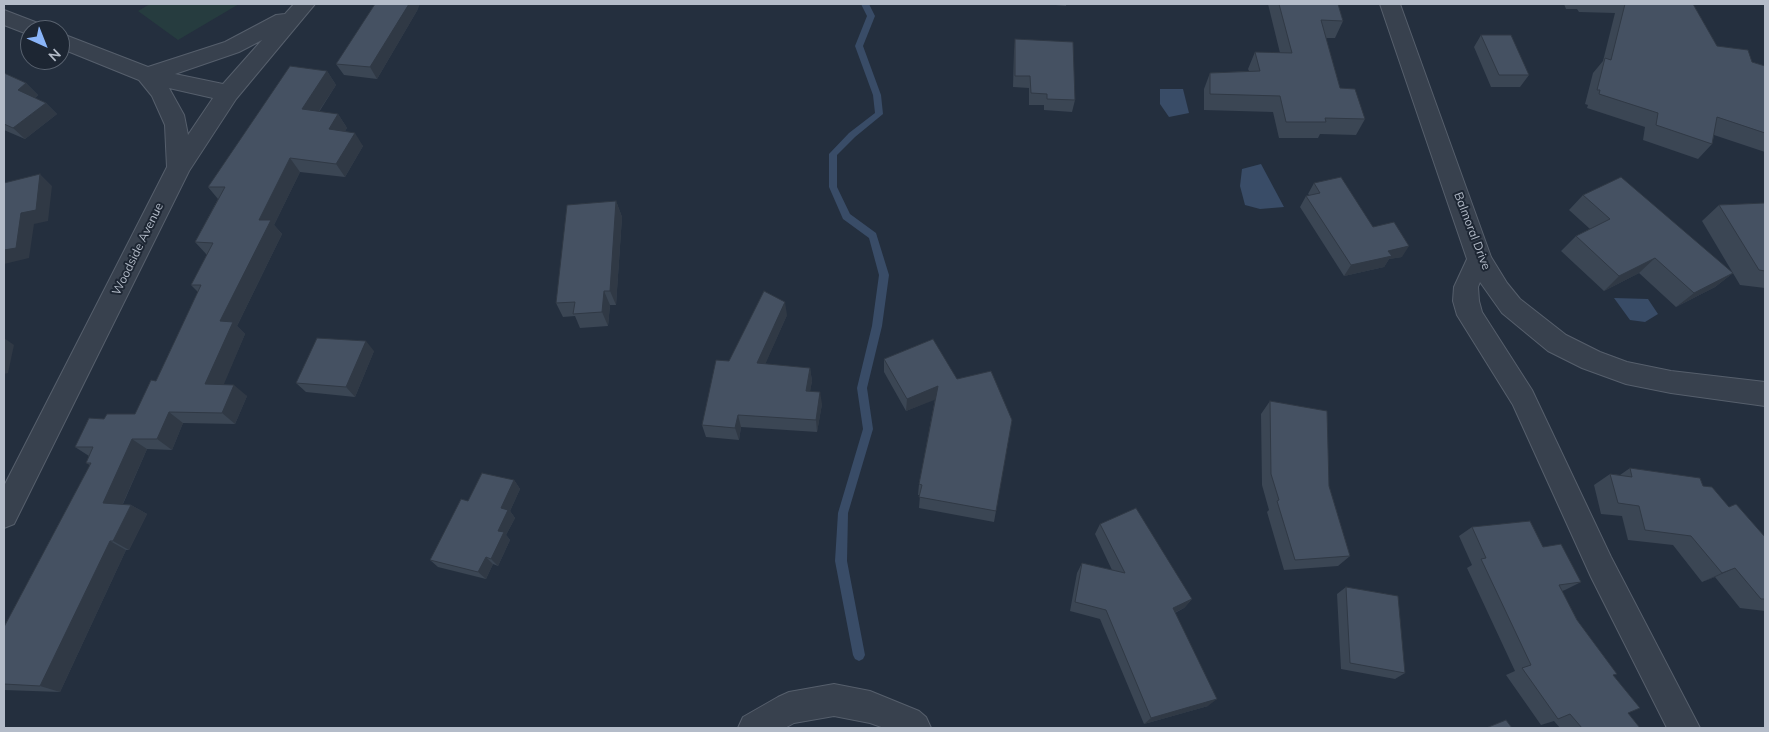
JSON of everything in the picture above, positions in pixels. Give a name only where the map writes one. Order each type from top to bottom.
[{"type":"street","name":"Balmoral Drive","points":[[1390,4],[1480,260],[1498,290],[1529,322],[1557,343],[1591,360],[1626,373],[1662,380],[1765,394]]},
{"type":"street","points":[[147,75],[232,47],[300,9]]},
{"type":"street","name":"Woodside Avenue","points":[[4,515],[179,167],[228,94],[300,9]]},
{"type":"street","points":[[4,17],[20,24]]},
{"type":"street","points":[[70,44],[147,75],[228,94]]},
{"type":"street","points":[[147,75],[161,92],[173,115],[176,125],[179,167]]},
{"type":"street","points":[[1480,260],[1466,287],[1466,301],[1470,315],[1523,398],[1548,448],[1601,567],[1684,728]]},
{"type":"street","points":[[754,728],[789,708],[834,700],[870,707],[908,722],[915,728]]},
{"type":"green space","points":[[150,4],[239,4],[178,40],[138,11]]},
{"type":"water","points":[[1160,89],[1183,89],[1189,113],[1169,117],[1160,104]]},
{"type":"water","points":[[1261,164],[1284,207],[1260,209],[1245,205],[1240,186],[1242,169]]},
{"type":"water","points":[[1614,298],[1648,299],[1658,314],[1645,322],[1630,320]]},
{"type":"building","points":[[375,4],[409,4],[370,67],[336,64]]},
{"type":"building","points":[[1279,4],[1338,4],[1343,21],[1321,20],[1340,88],[1355,89],[1365,119],[1325,118],[1326,122],[1286,122],[1280,96],[1210,94],[1210,73],[1260,71],[1255,52],[1292,53]]},
{"type":"building","points":[[1625,4],[1693,4],[1717,46],[1748,50],[1752,62],[1765,66],[1765,133],[1717,117],[1712,144],[1656,125],[1658,113],[1599,94],[1600,90],[1597,90],[1605,58],[1611,60]]},
{"type":"building","points":[[1481,35],[1511,35],[1529,75],[1499,75]]},
{"type":"building","points":[[1015,39],[1073,42],[1075,100],[1047,99],[1047,94],[1031,93],[1030,76],[1015,76]]},
{"type":"building","points":[[290,66],[327,71],[302,109],[338,114],[329,129],[355,133],[336,164],[290,158],[259,220],[271,220],[220,321],[233,322],[205,384],[234,385],[222,413],[169,412],[157,439],[132,439],[103,503],[131,505],[113,541],[110,541],[40,686],[4,684],[4,627],[91,463],[86,463],[93,447],[75,447],[89,418],[104,419],[107,414],[135,414],[151,380],[156,381],[201,285],[191,285],[213,243],[195,242],[225,187],[208,187]]},
{"type":"building","points":[[4,73],[26,83],[18,90],[46,103],[13,128],[4,124]]},
{"type":"building","points":[[40,174],[36,210],[21,213],[16,248],[4,250],[4,183]]},
{"type":"building","points":[[1341,177],[1373,227],[1394,222],[1409,246],[1388,251],[1392,256],[1351,265],[1306,196],[1320,193],[1314,183]]},
{"type":"building","points":[[1621,177],[1733,273],[1694,293],[1655,258],[1619,276],[1576,236],[1610,219],[1583,195]]},
{"type":"building","points":[[616,201],[610,291],[604,291],[602,312],[573,314],[575,302],[556,303],[567,205]]},
{"type":"building","points":[[1765,203],[1765,271],[1759,270],[1719,205]]},
{"type":"building","points":[[764,291],[785,302],[757,363],[810,368],[806,391],[820,392],[816,420],[738,415],[735,428],[702,425],[716,360],[729,361]]},
{"type":"building","points":[[317,338],[366,341],[346,387],[296,383]]},
{"type":"building","points":[[933,339],[957,379],[991,371],[1012,420],[996,511],[919,497],[922,485],[919,484],[938,386],[907,399],[884,359]]},
{"type":"building","points":[[1270,401],[1327,411],[1329,486],[1350,556],[1295,560],[1271,474]]},
{"type":"building","points":[[1630,468],[1700,478],[1703,486],[1712,487],[1729,507],[1736,504],[1765,537],[1765,599],[1761,599],[1735,568],[1722,573],[1691,536],[1645,530],[1639,506],[1618,503],[1610,474],[1632,477]]},
{"type":"building","points":[[482,473],[514,480],[501,508],[508,510],[498,531],[504,532],[491,559],[486,557],[478,572],[430,560],[461,499],[468,501]]},
{"type":"building","points":[[1136,508],[1192,599],[1173,608],[1217,699],[1151,718],[1106,610],[1075,602],[1082,563],[1125,573],[1100,524]]},
{"type":"building","points":[[1530,521],[1543,547],[1561,544],[1581,582],[1559,585],[1577,620],[1617,674],[1613,675],[1640,708],[1628,713],[1640,728],[1582,728],[1570,714],[1558,719],[1522,668],[1531,665],[1481,559],[1486,558],[1472,527]]},
{"type":"building","points":[[1346,587],[1398,596],[1405,673],[1350,663]]},
{"type":"building","points":[[1506,720],[1512,728],[1486,728]]},
{"type":"waterway","points":[[859,655],[841,561],[843,513],[868,429],[862,388],[877,326],[884,275],[873,236],[846,216],[833,187],[833,154],[852,135],[879,114],[877,95],[859,46],[871,16],[865,4]]}]
